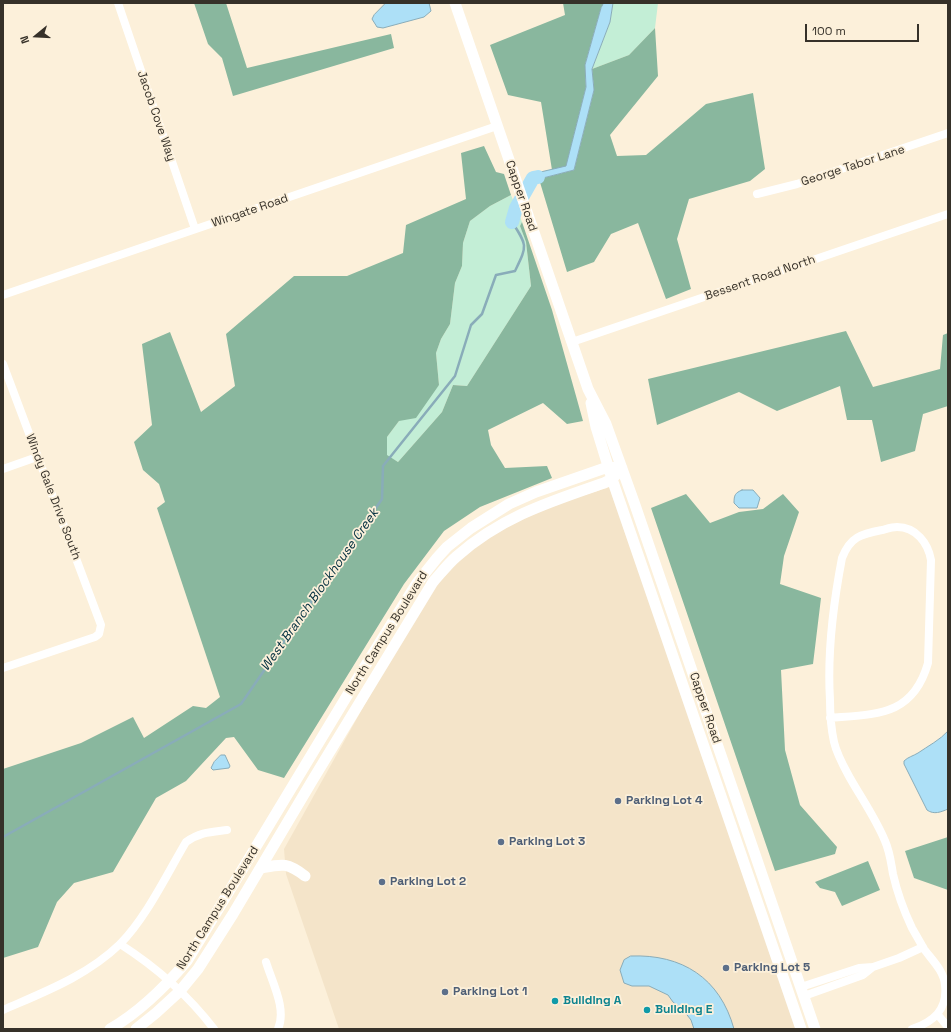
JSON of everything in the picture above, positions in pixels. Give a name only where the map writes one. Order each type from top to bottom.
[{"type":"street","name":"Jacob Cove Way","points":[[118,3],[195,229]]},
{"type":"street","name":"Capper Road","points":[[455,3],[588,388],[596,426],[612,479],[801,1029]]},
{"type":"street","name":"Wingate Road","points":[[3,295],[497,126]]},
{"type":"street","name":"George Tabor Lane","points":[[758,194],[797,184],[948,133]]},
{"type":"street","name":"Bessent Road North","points":[[572,342],[948,214]]},
{"type":"street","name":"Windy Gale Drive South","points":[[3,364],[101,625],[101,630],[96,637],[3,668]]},
{"type":"street","name":"Capper Road","points":[[588,388],[606,424],[622,468],[815,1029]]},
{"type":"street","points":[[3,469],[37,457]]},
{"type":"street","name":"North Campus Boulevard","points":[[110,1029],[149,1001],[170,981],[196,947],[416,583],[447,547],[491,514],[522,498],[608,467],[622,468]]},
{"type":"street","name":"North Campus Boulevard","points":[[136,1029],[180,991],[198,969],[233,914],[434,582],[455,558],[469,546],[516,516],[539,506],[604,483],[612,479],[622,468]]},
{"type":"street","points":[[830,718],[873,714],[891,709],[907,699],[915,691],[925,674],[928,663],[931,560],[926,542],[917,534],[908,529],[897,527],[864,534],[849,543],[845,550],[842,558],[832,614],[829,651],[829,685],[830,718],[833,739],[838,756],[886,842],[899,895],[912,928],[942,974],[945,984],[943,1006],[938,1014],[932,1020],[912,1029]]},
{"type":"street","points":[[462,535],[469,546]]},
{"type":"street","points":[[362,671],[375,678]]},
{"type":"street","points":[[3,1010],[75,977],[100,961],[120,944],[146,909],[186,842],[196,835],[206,832],[227,830]]},
{"type":"street","points":[[261,868],[281,864],[294,868],[305,876]]},
{"type":"street","points":[[120,944],[141,958],[170,981],[214,1029]]},
{"type":"street","points":[[802,992],[831,976],[860,968],[873,967],[899,958],[923,947]]},
{"type":"street","points":[[266,962],[281,1008],[278,1029]]},
{"type":"street","points":[[802,992],[834,986],[863,975],[873,967]]},
{"type":"street","points":[[831,976],[834,986]]},
{"type":"street","points":[[938,1014],[948,1027]]},
{"type":"shaded area","points":[[613,486],[800,1029],[339,1029],[286,874],[284,849],[433,582],[464,554],[518,516]]},
{"type":"green space","points":[[194,3],[226,3],[247,68],[391,34],[394,48],[233,96],[222,58],[208,44]]},
{"type":"green space","points":[[563,3],[604,3],[601,8],[585,65],[586,87],[566,167],[552,170],[541,102],[508,95],[490,45],[565,15]]},
{"type":"green space","points":[[613,3],[658,3],[655,28],[629,55],[592,69],[610,22]]},
{"type":"green space","points":[[655,28],[658,76],[610,135],[617,156],[646,155],[706,104],[753,93],[765,169],[750,181],[689,199],[677,239],[691,289],[666,299],[638,223],[611,234],[594,262],[567,272],[539,179],[574,170],[594,90],[592,69],[629,55]]},
{"type":"green space","points":[[484,146],[496,172],[504,174],[511,195],[490,206],[470,221],[463,243],[462,266],[455,283],[450,324],[441,339],[436,353],[439,385],[416,418],[399,421],[387,437],[387,455],[398,462],[442,412],[453,385],[467,386],[531,286],[526,242],[520,226],[522,222],[552,310],[583,421],[567,424],[543,403],[488,430],[491,445],[505,468],[547,466],[552,478],[480,507],[444,531],[404,584],[284,778],[258,770],[234,737],[226,738],[186,781],[156,798],[113,872],[74,883],[57,902],[38,947],[3,958],[3,769],[81,743],[133,717],[144,738],[193,706],[206,708],[220,697],[157,508],[165,502],[159,484],[143,470],[134,442],[152,425],[142,344],[170,332],[201,412],[235,386],[226,334],[294,276],[347,276],[403,253],[406,225],[466,199],[461,153]]},
{"type":"green space","points":[[511,195],[522,222],[520,226],[526,242],[531,286],[467,386],[453,385],[442,412],[398,462],[387,456],[387,437],[399,421],[439,385],[436,353],[441,339],[450,324],[455,283],[462,266],[463,243],[470,221],[490,206]]},
{"type":"green space","points":[[846,331],[873,387],[940,369],[943,335],[948,333],[948,406],[923,414],[915,451],[881,462],[872,420],[847,420],[840,386],[777,411],[739,392],[657,425],[648,379]]},
{"type":"green space","points":[[686,494],[710,523],[739,512],[763,509],[783,494],[799,512],[784,556],[780,584],[821,598],[813,664],[781,670],[785,750],[800,805],[837,847],[835,854],[775,871],[651,508]]},
{"type":"green space","points":[[948,837],[948,890],[914,878],[905,851]]},
{"type":"green space","points":[[868,861],[880,890],[842,906],[835,892],[820,888],[815,882]]},
{"type":"water","points":[[386,3],[429,3],[431,11],[424,17],[383,28],[377,27],[372,19]]},
{"type":"water","points":[[604,3],[613,3],[610,22],[592,69],[594,90],[574,170],[539,179],[527,192],[524,183],[532,174],[566,166],[586,87],[585,65],[601,8]]},
{"type":"water","points":[[742,490],[753,490],[760,498],[757,508],[739,508],[734,503],[735,495]]},
{"type":"water","points":[[948,731],[948,809],[935,813],[927,810],[904,764],[904,761],[934,743]]},
{"type":"water","points":[[221,755],[225,755],[230,766],[229,768],[213,770],[211,768],[214,762]]},
{"type":"water","points":[[631,956],[649,956],[667,959],[696,973],[709,983],[719,996],[728,1011],[734,1029],[694,1029],[691,1020],[668,995],[649,986],[632,986],[624,983],[620,970],[624,960]]},
{"type":"waterway","name":"West Branch Blockhouse Creek","points":[[512,222],[516,208],[533,178],[538,177]]},
{"type":"waterway","name":"West Branch Blockhouse Creek","points":[[3,837],[241,704],[382,499],[383,466],[455,376],[471,325],[482,314],[496,275],[515,271],[524,251],[524,246],[521,236],[512,222]]},
{"type":"place","name":"Parking Lot 4","points":[[618,801]]},
{"type":"place","name":"Parking Lot 3","points":[[501,842]]},
{"type":"place","name":"Parking Lot 2","points":[[382,882]]},
{"type":"place","name":"Parking Lot 5","points":[[726,968]]},
{"type":"place","name":"Parking Lot 1","points":[[445,992]]},
{"type":"place","name":"Building A","points":[[555,1001]]},
{"type":"place","name":"Building E","points":[[647,1010]]}]
